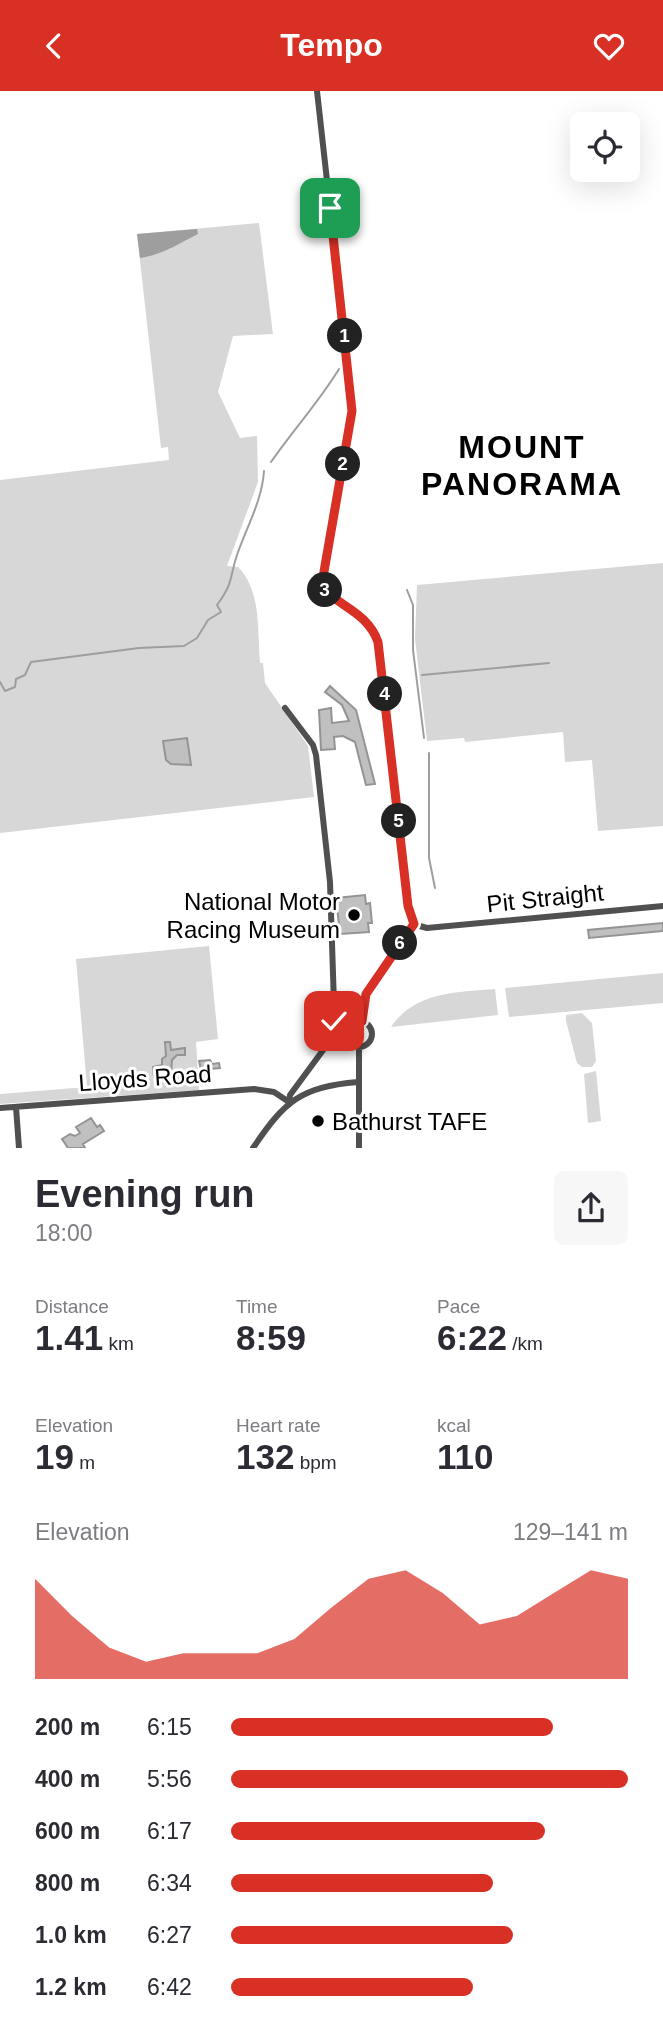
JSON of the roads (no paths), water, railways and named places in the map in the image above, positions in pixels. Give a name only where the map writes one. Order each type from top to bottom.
[{"type":"street","points":[[317,91],[351,418],[322,583],[330,594],[365,619],[379,645],[409,916],[414,924],[366,994],[362,1021]]},
{"type":"street","points":[[285,708],[303,730],[316,755],[330,882],[336,1010],[332,1038],[290,1095],[289,1102]]},
{"type":"street","name":"Pit Straight","points":[[414,924],[430,928],[663,906]]},
{"type":"street","points":[[336,1010],[348,1026]]},
{"type":"street","points":[[354,1021],[362,1021],[371,1027],[373,1035],[367,1045],[351,1045],[346,1038],[348,1026],[354,1021]]},
{"type":"street","points":[[359,1047],[359,1148]]},
{"type":"street","points":[[253,1148],[289,1102],[322,1088],[358,1082]]},
{"type":"street","name":"Lloyds Road","points":[[0,1108],[254,1089],[274,1092],[289,1102]]},
{"type":"street","points":[[16,1107],[19,1148]]},
{"type":"waterway","points":[[271,462],[339,369]]},
{"type":"waterway","points":[[0,682],[5,691],[15,687],[16,679],[25,675],[31,662],[139,648],[184,646],[197,638],[208,620],[221,612],[217,605],[229,585],[237,555],[257,503],[264,471]]},
{"type":"waterway","points":[[407,590],[413,605],[413,650],[424,738]]},
{"type":"waterway","points":[[422,675],[549,663]]},
{"type":"waterway","points":[[429,753],[429,858],[435,888]]},
{"type":"place","name":"National Motor Racing Museum","points":[[354,915]]},
{"type":"place","name":"Bathurst TAFE","points":[[318,1121]]},
{"type":"district","name":"MOUNT PANORAMA","points":[[522,466]]}]
